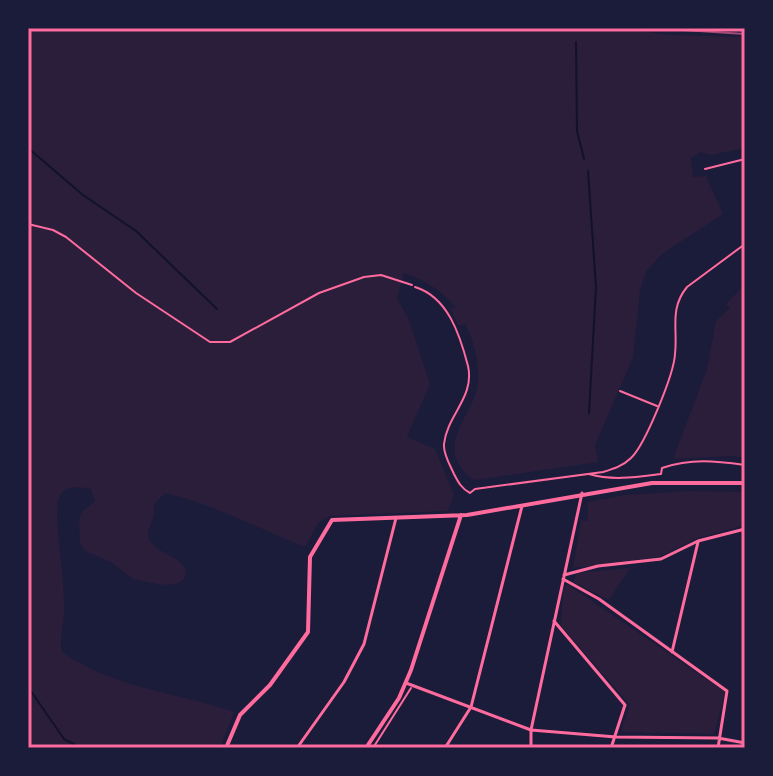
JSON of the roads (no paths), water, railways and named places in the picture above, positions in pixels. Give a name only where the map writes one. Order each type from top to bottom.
[{"type":"street","points":[[705,169],[745,159]]},
{"type":"street","points":[[415,287],[424,290],[445,307],[468,366],[468,393],[444,447],[458,482],[468,492],[589,474],[619,467],[631,458],[644,439],[675,358],[674,318],[680,297],[687,287],[745,244]]},
{"type":"street","points":[[620,391],[657,406]]},
{"type":"street","points":[[589,474],[624,478],[661,474],[662,468],[704,460],[745,465]]},
{"type":"street","points":[[226,748],[240,715],[270,685],[308,632],[310,557],[332,520],[461,515],[652,483],[745,483]]},
{"type":"street","points":[[531,748],[531,730],[582,493]]},
{"type":"street","points":[[445,748],[471,707],[522,506]]},
{"type":"street","points":[[366,748],[406,683],[461,515]]},
{"type":"street","points":[[297,748],[344,682],[364,644],[396,518]]},
{"type":"street","points":[[564,577],[598,566],[661,559],[698,541],[745,529]]},
{"type":"street","points":[[672,652],[698,541]]},
{"type":"street","points":[[564,577],[727,691],[718,748]]},
{"type":"street","points":[[554,621],[625,705],[611,748]]},
{"type":"street","points":[[406,683],[531,730],[616,737],[718,738],[745,743]]},
{"type":"waterway","points":[[576,42],[577,131],[584,159]]},
{"type":"waterway","points":[[28,148],[83,195],[136,231],[217,309]]},
{"type":"waterway","points":[[588,171],[596,287],[589,413]]},
{"type":"waterway","points":[[28,687],[64,739],[81,748]]},
{"type":"railway","points":[[652,28],[745,34]]}]
